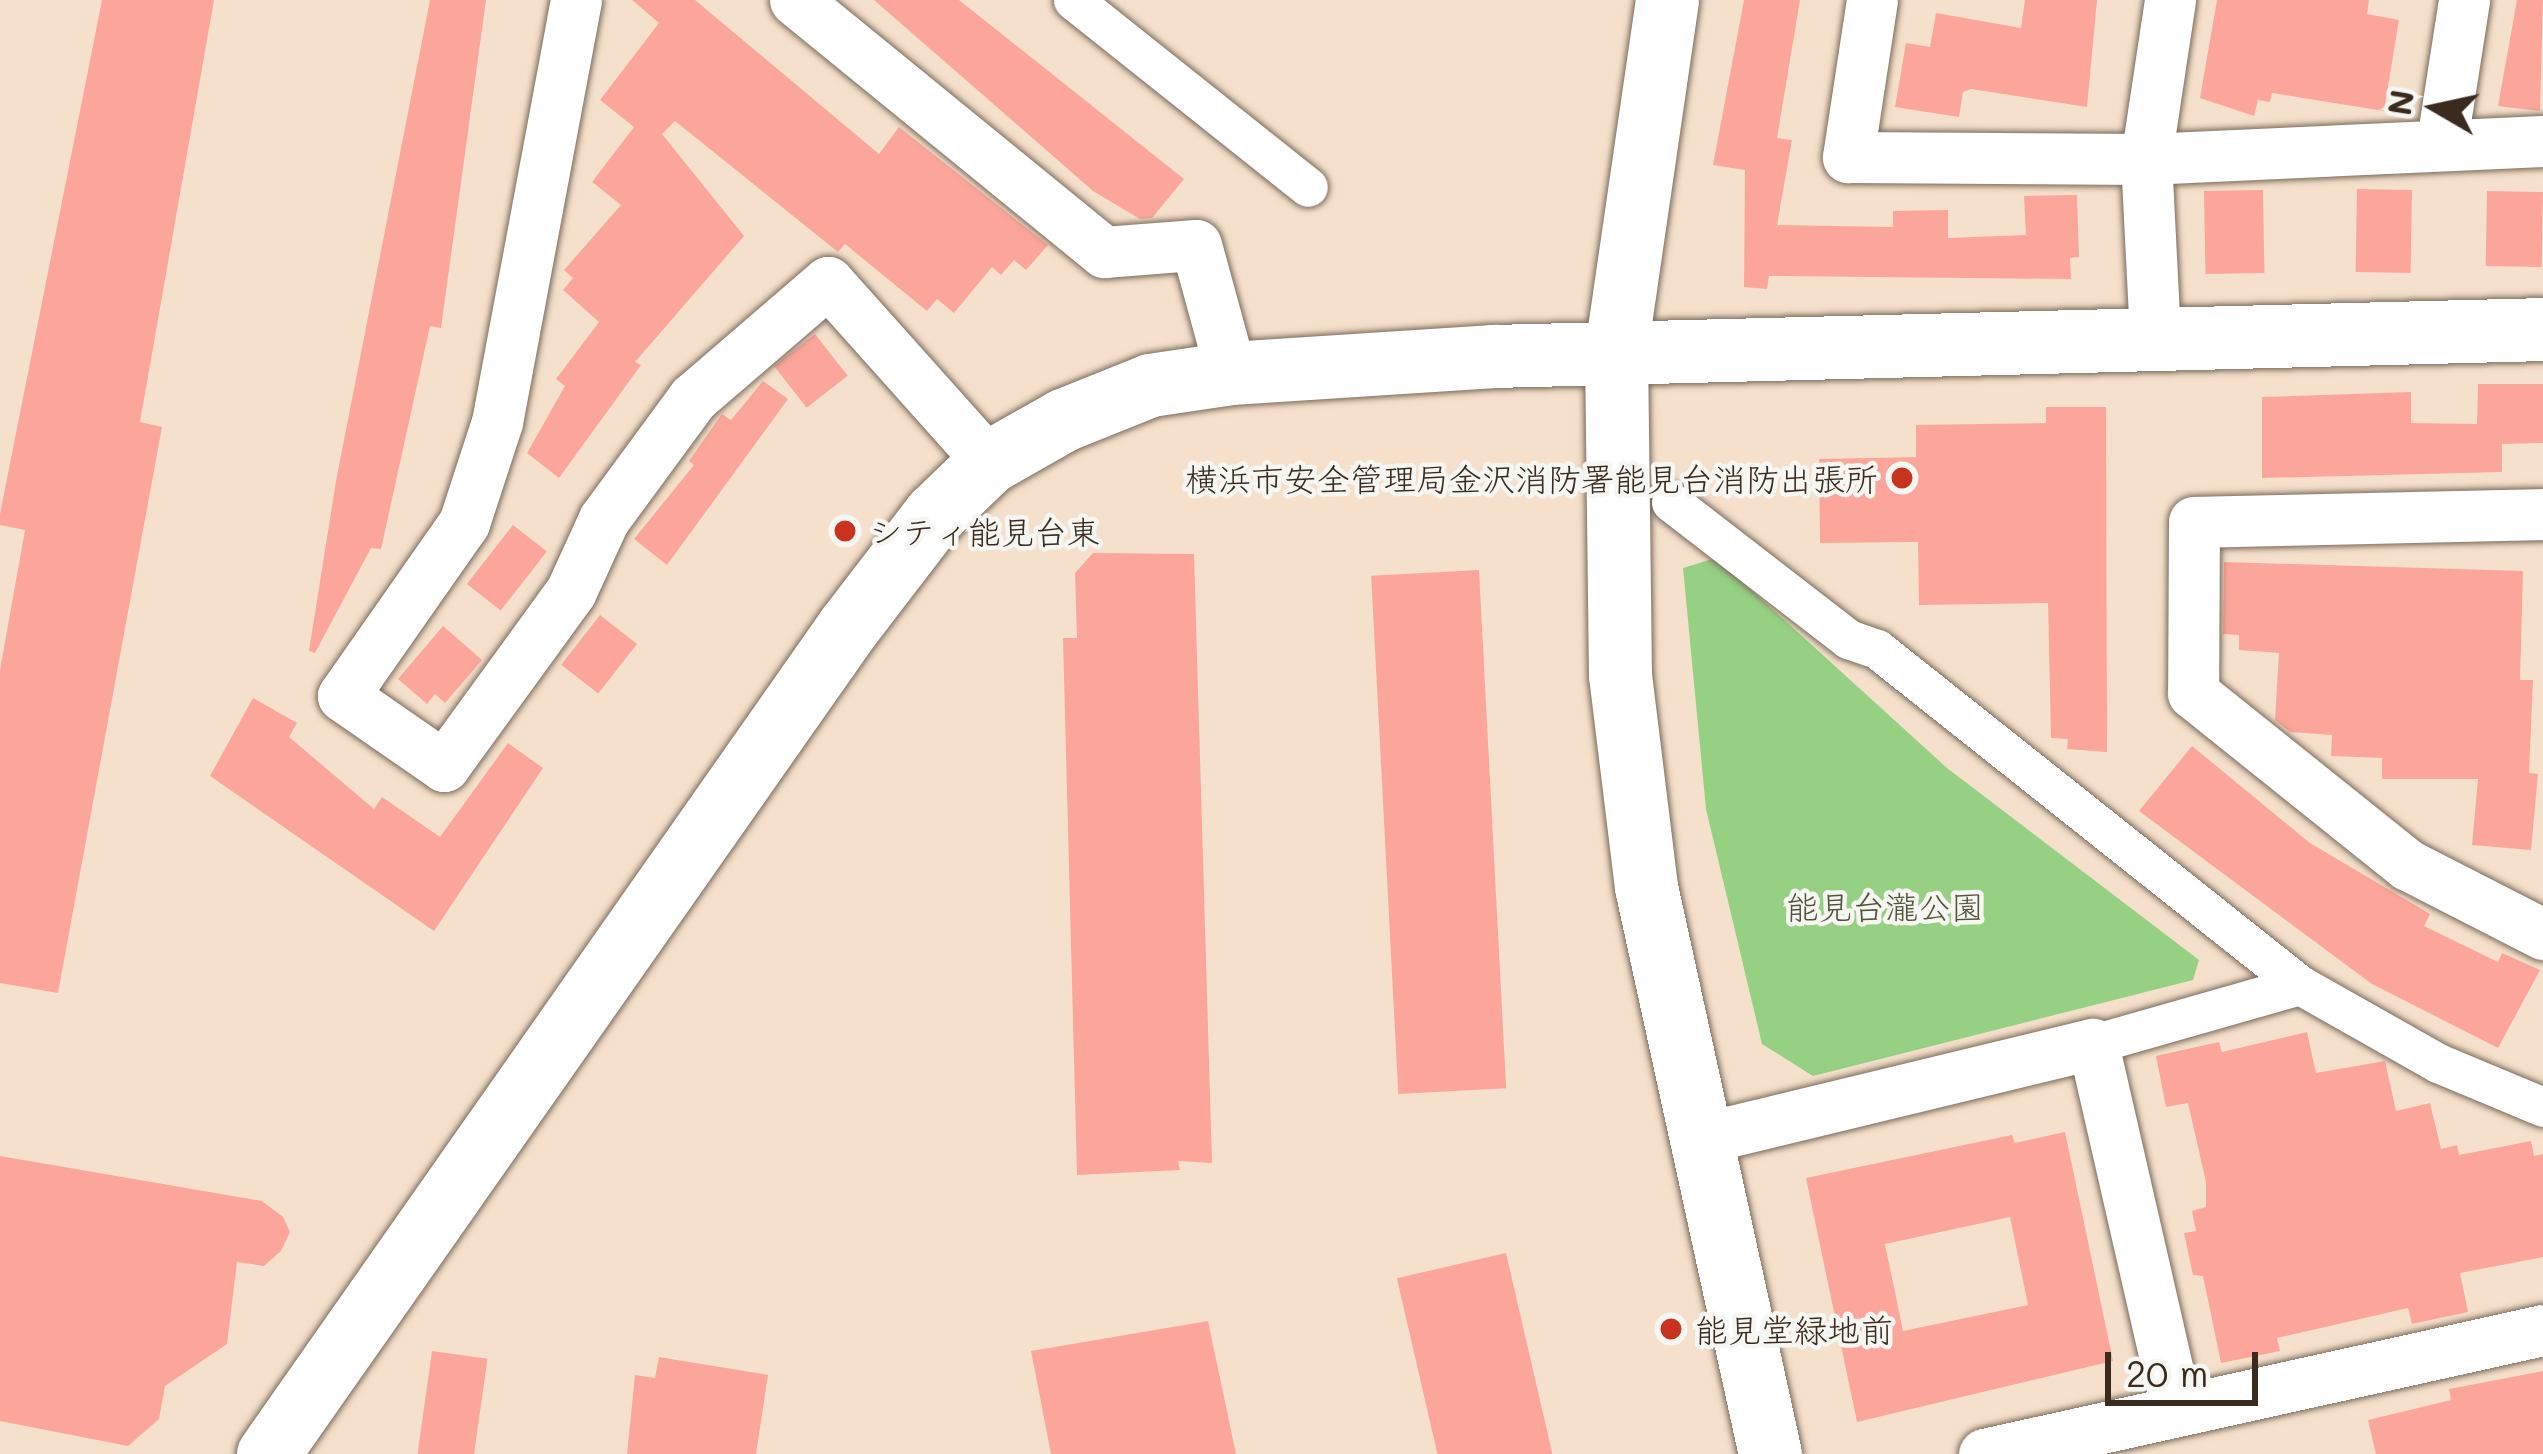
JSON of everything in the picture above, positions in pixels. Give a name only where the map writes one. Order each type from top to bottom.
[{"type":"street","points":[[576,0],[496,422],[464,523],[343,696],[444,766],[572,591],[604,519],[694,398],[828,282],[988,462]]},
{"type":"street","points":[[795,0],[1104,252],[1196,245],[1231,373]]},
{"type":"street","points":[[1073,0],[1308,188]]},
{"type":"street","points":[[1667,0],[1616,350],[1620,675],[1646,887],[1770,1454]]},
{"type":"street","points":[[1872,0],[1848,157],[2146,159],[2442,141],[2543,141]]},
{"type":"street","points":[[2155,336],[2146,159],[2170,0]]},
{"type":"street","points":[[2442,141],[2464,0]]},
{"type":"street","points":[[268,1454],[848,627],[934,515],[988,462],[1150,385],[1231,373],[1616,350],[2543,328]]},
{"type":"street","points":[[1671,502],[1848,638],[1877,650],[2300,986],[2438,1063],[2543,1107]]},
{"type":"street","points":[[2543,514],[2194,522],[2193,693],[2408,865],[2543,934]]},
{"type":"street","points":[[1699,1139],[2093,1044],[2300,986]]},
{"type":"street","points":[[2093,1044],[2177,1410]]},
{"type":"street","points":[[1984,1454],[2543,1330]]},
{"type":"green space","name":"能見台瀧公園","points":[[1716,558],[1947,768],[2199,960],[2193,980],[1813,1076],[1762,1044],[1706,809],[1683,568]]},
{"type":"building","points":[[102,0],[214,0],[140,422],[162,427],[58,993],[0,983],[0,670],[25,530],[0,525],[0,514]]},
{"type":"building","points":[[430,0],[486,0],[441,328],[430,326],[381,549],[371,548],[315,653],[309,651],[336,481]]},
{"type":"building","points":[[632,0],[695,0],[879,154],[899,127],[1048,245],[1026,270],[1014,260],[1001,275],[992,267],[954,313],[937,299],[927,311],[845,244],[838,252],[675,121],[662,134],[744,236],[635,362],[641,365],[559,478],[527,453],[565,386],[556,379],[599,322],[563,290],[573,278],[564,270],[621,205],[592,182],[634,127],[600,100],[659,23]]},
{"type":"building","points":[[874,0],[959,0],[1184,179],[1152,218],[1140,219],[1093,191]]},
{"type":"building","points":[[1744,0],[1800,0],[1777,138],[1792,140],[1777,225],[1893,227],[1893,211],[1948,210],[1948,238],[2026,235],[2024,196],[2077,195],[2079,257],[2070,258],[2071,279],[1769,276],[1767,289],[1744,287],[1745,170],[1713,165]]},
{"type":"building","points":[[2025,0],[2097,0],[2087,107],[1971,89],[1963,92],[1959,117],[1895,107],[1906,43],[1930,47],[1936,13],[2021,28]]},
{"type":"building","points":[[2217,0],[2369,0],[2367,14],[2399,20],[2384,111],[2272,93],[2270,102],[2258,100],[2254,116],[2200,98]]},
{"type":"building","points":[[2517,0],[2543,0],[2540,111],[2498,106]]},
{"type":"building","points":[[2357,189],[2412,190],[2411,273],[2356,272]]},
{"type":"building","points":[[2263,190],[2264,273],[2205,274],[2204,191]]},
{"type":"building","points":[[2487,191],[2543,192],[2542,267],[2486,266]]},
{"type":"building","points":[[815,334],[848,376],[807,408],[774,366]]},
{"type":"building","points":[[763,381],[788,399],[667,565],[634,539],[694,465],[689,461],[722,414],[731,420]]},
{"type":"building","points":[[2478,384],[2543,384],[2543,443],[2502,444],[2502,472],[2262,478],[2262,397],[2411,392],[2411,423],[2477,424]]},
{"type":"building","points":[[2046,407],[2106,407],[2107,752],[2067,749],[2068,739],[2051,738],[2048,603],[1919,605],[1918,542],[1820,543],[1819,459],[1916,457],[1916,425],[2046,423]]},
{"type":"building","points":[[513,525],[547,551],[501,611],[467,584]]},
{"type":"building","points":[[1093,553],[1194,554],[1212,1163],[1178,1161],[1180,1170],[1077,1175],[1063,638],[1077,638],[1075,573]]},
{"type":"building","points":[[2224,562],[2523,571],[2520,680],[2533,680],[2529,773],[2538,774],[2531,850],[2472,845],[2478,779],[2382,779],[2382,758],[2331,756],[2332,735],[2290,732],[2275,720],[2279,653],[2239,650],[2239,635],[2223,634]]},
{"type":"building","points":[[1479,570],[1506,1088],[1398,1094],[1371,576]]},
{"type":"building","points":[[600,615],[637,644],[598,694],[561,665]]},
{"type":"building","points":[[443,626],[482,660],[445,703],[435,694],[427,704],[398,679]]},
{"type":"building","points":[[253,698],[297,723],[289,737],[374,809],[382,797],[440,837],[508,743],[543,768],[434,931],[210,776]]},
{"type":"building","points":[[2192,746],[2310,843],[2430,914],[2424,926],[2498,962],[2502,953],[2540,970],[2498,1048],[2372,984],[2139,811]]},
{"type":"building","points":[[2307,1032],[2316,1073],[2385,1061],[2396,1111],[2430,1103],[2441,1149],[2457,1145],[2459,1155],[2531,1141],[2534,1156],[2543,1154],[2543,1257],[2460,1273],[2468,1312],[2412,1324],[2408,1308],[2277,1338],[2280,1351],[2221,1363],[2203,1276],[2193,1275],[2184,1233],[2196,1231],[2192,1211],[2206,1207],[2206,1182],[2188,1103],[2166,1107],[2156,1056],[2219,1042],[2222,1052]]},
{"type":"building","points":[[2065,1132],[2113,1361],[1857,1422],[1806,1178],[2012,1135],[2015,1143]],"holes":[[[2010,1217],[2028,1305],[1903,1331],[1885,1244]]]},
{"type":"building","points":[[0,1156],[262,1201],[283,1217],[290,1232],[281,1251],[264,1266],[237,1262],[227,1344],[165,1386],[159,1419],[128,1446],[0,1421]]},
{"type":"building","points":[[1506,1253],[1552,1454],[1437,1454],[1397,1278]]},
{"type":"building","points":[[1208,1321],[1236,1454],[1051,1454],[1031,1351]]},
{"type":"building","points":[[432,1351],[487,1359],[474,1454],[418,1454]]},
{"type":"building","points":[[659,1357],[768,1375],[756,1454],[627,1454],[635,1375],[655,1378]]},
{"type":"building","points":[[2543,1371],[2543,1454],[2376,1454],[2368,1420],[2451,1400],[2449,1389]]},
{"type":"place","name":"横浜市安全管理局金沢消防署能見台消防出張所","points":[[1902,478]]},
{"type":"place","name":"シティ能見台東","points":[[845,531]]},
{"type":"place","name":"能見堂緑地前","points":[[1671,1329]]}]
